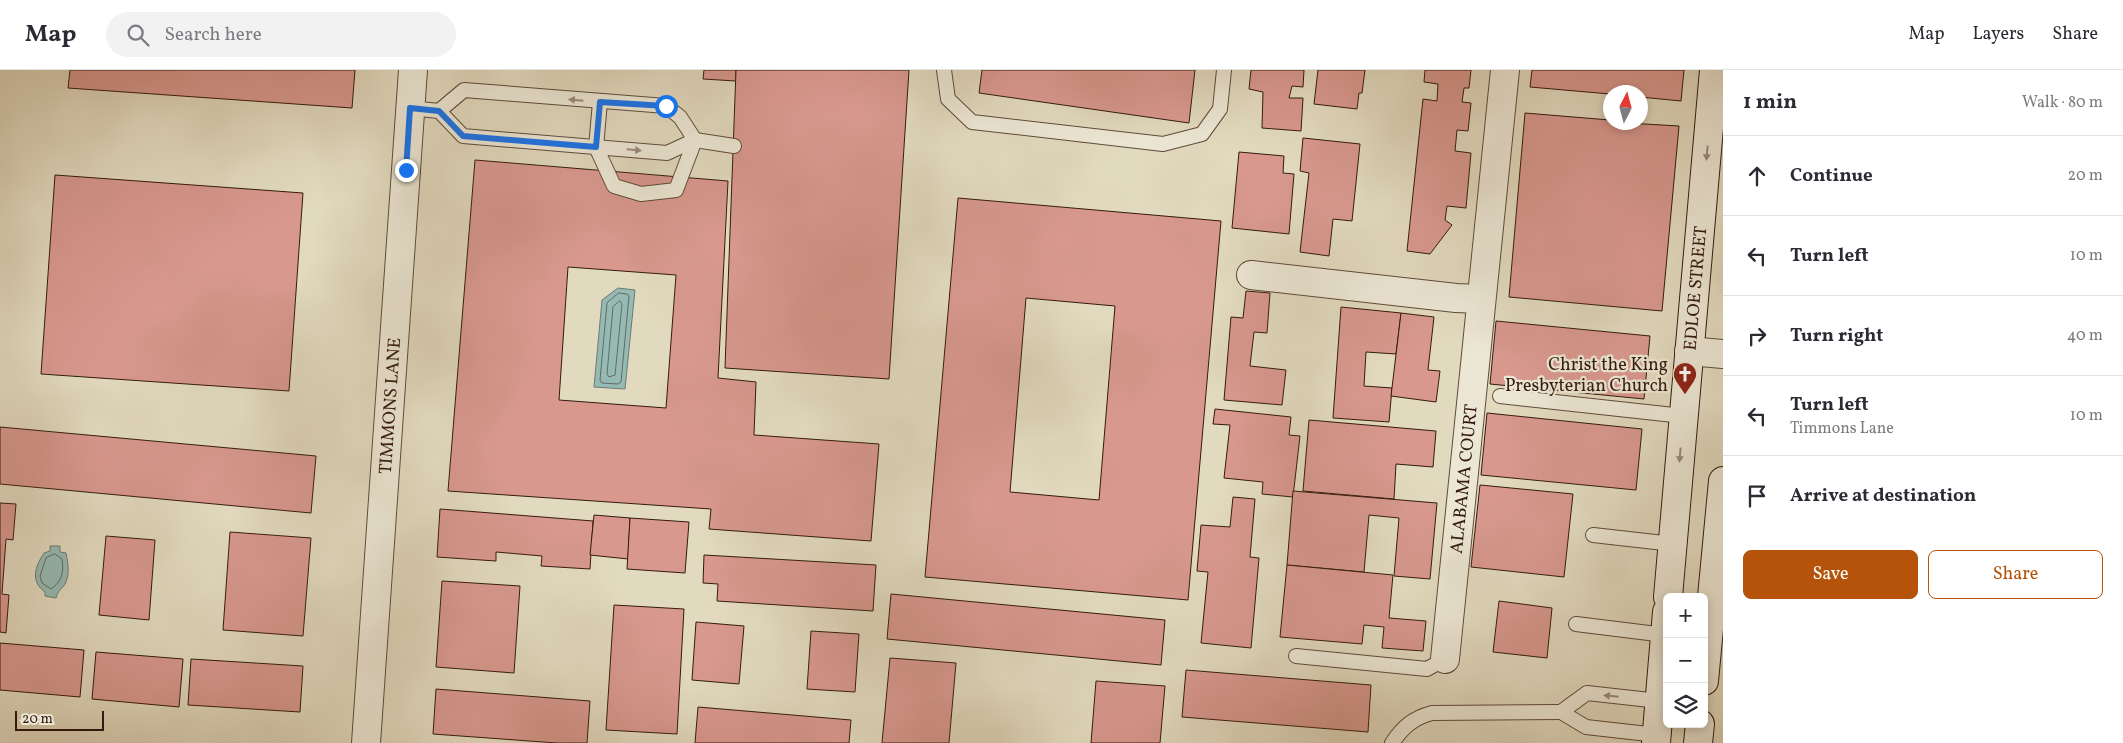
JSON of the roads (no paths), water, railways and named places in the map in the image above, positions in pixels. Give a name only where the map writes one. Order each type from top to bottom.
[{"type":"street","name":"TIMMONS LANE","points":[[366,743],[413,70]]},
{"type":"street","name":"ALABAMA COURT","points":[[1445,659],[1505,70]]},
{"type":"street","name":"EDLOE STREET","points":[[1668,593],[1714,70]]},
{"type":"street","points":[[1251,276],[1456,298],[1482,299]]},
{"type":"street","points":[[1689,351],[1723,354]]},
{"type":"street","points":[[1708,639],[1723,480]]},
{"type":"street","points":[[1659,724],[1665,638]]},
{"type":"street","points":[[1698,743],[1700,728]]},
{"type":"lane","points":[[944,70],[948,99],[972,122],[1164,144],[1202,134],[1220,109],[1224,70]]},
{"type":"lane","points":[[439,111],[464,90],[666,106],[680,117],[696,140]]},
{"type":"lane","points":[[600,102],[596,147],[614,186],[642,194],[676,190],[696,140]]},
{"type":"lane","points":[[410,108],[439,111],[463,136],[667,153],[696,140],[734,146]]},
{"type":"lane","points":[[1500,396],[1683,416]]},
{"type":"lane","points":[[1593,535],[1673,544]]},
{"type":"lane","points":[[1576,624],[1663,623]]},
{"type":"lane","points":[[1296,656],[1428,669],[1445,659]]},
{"type":"lane","points":[[1561,712],[1588,693],[1659,724]]},
{"type":"lane","points":[[1392,743],[1403,727],[1418,717],[1432,712],[1561,712],[1586,727],[1659,724]]},
{"type":"water","points":[[618,288],[635,290],[625,389],[594,387],[602,300]]},
{"type":"water","points":[[50,546],[60,546],[60,552],[66,553],[68,565],[67,580],[56,598],[45,596],[45,592],[40,588],[36,579],[38,563],[44,553],[50,551]]},
{"type":"place","name":"Christ the King Presbyterian Church","points":[[1685,395]]}]
